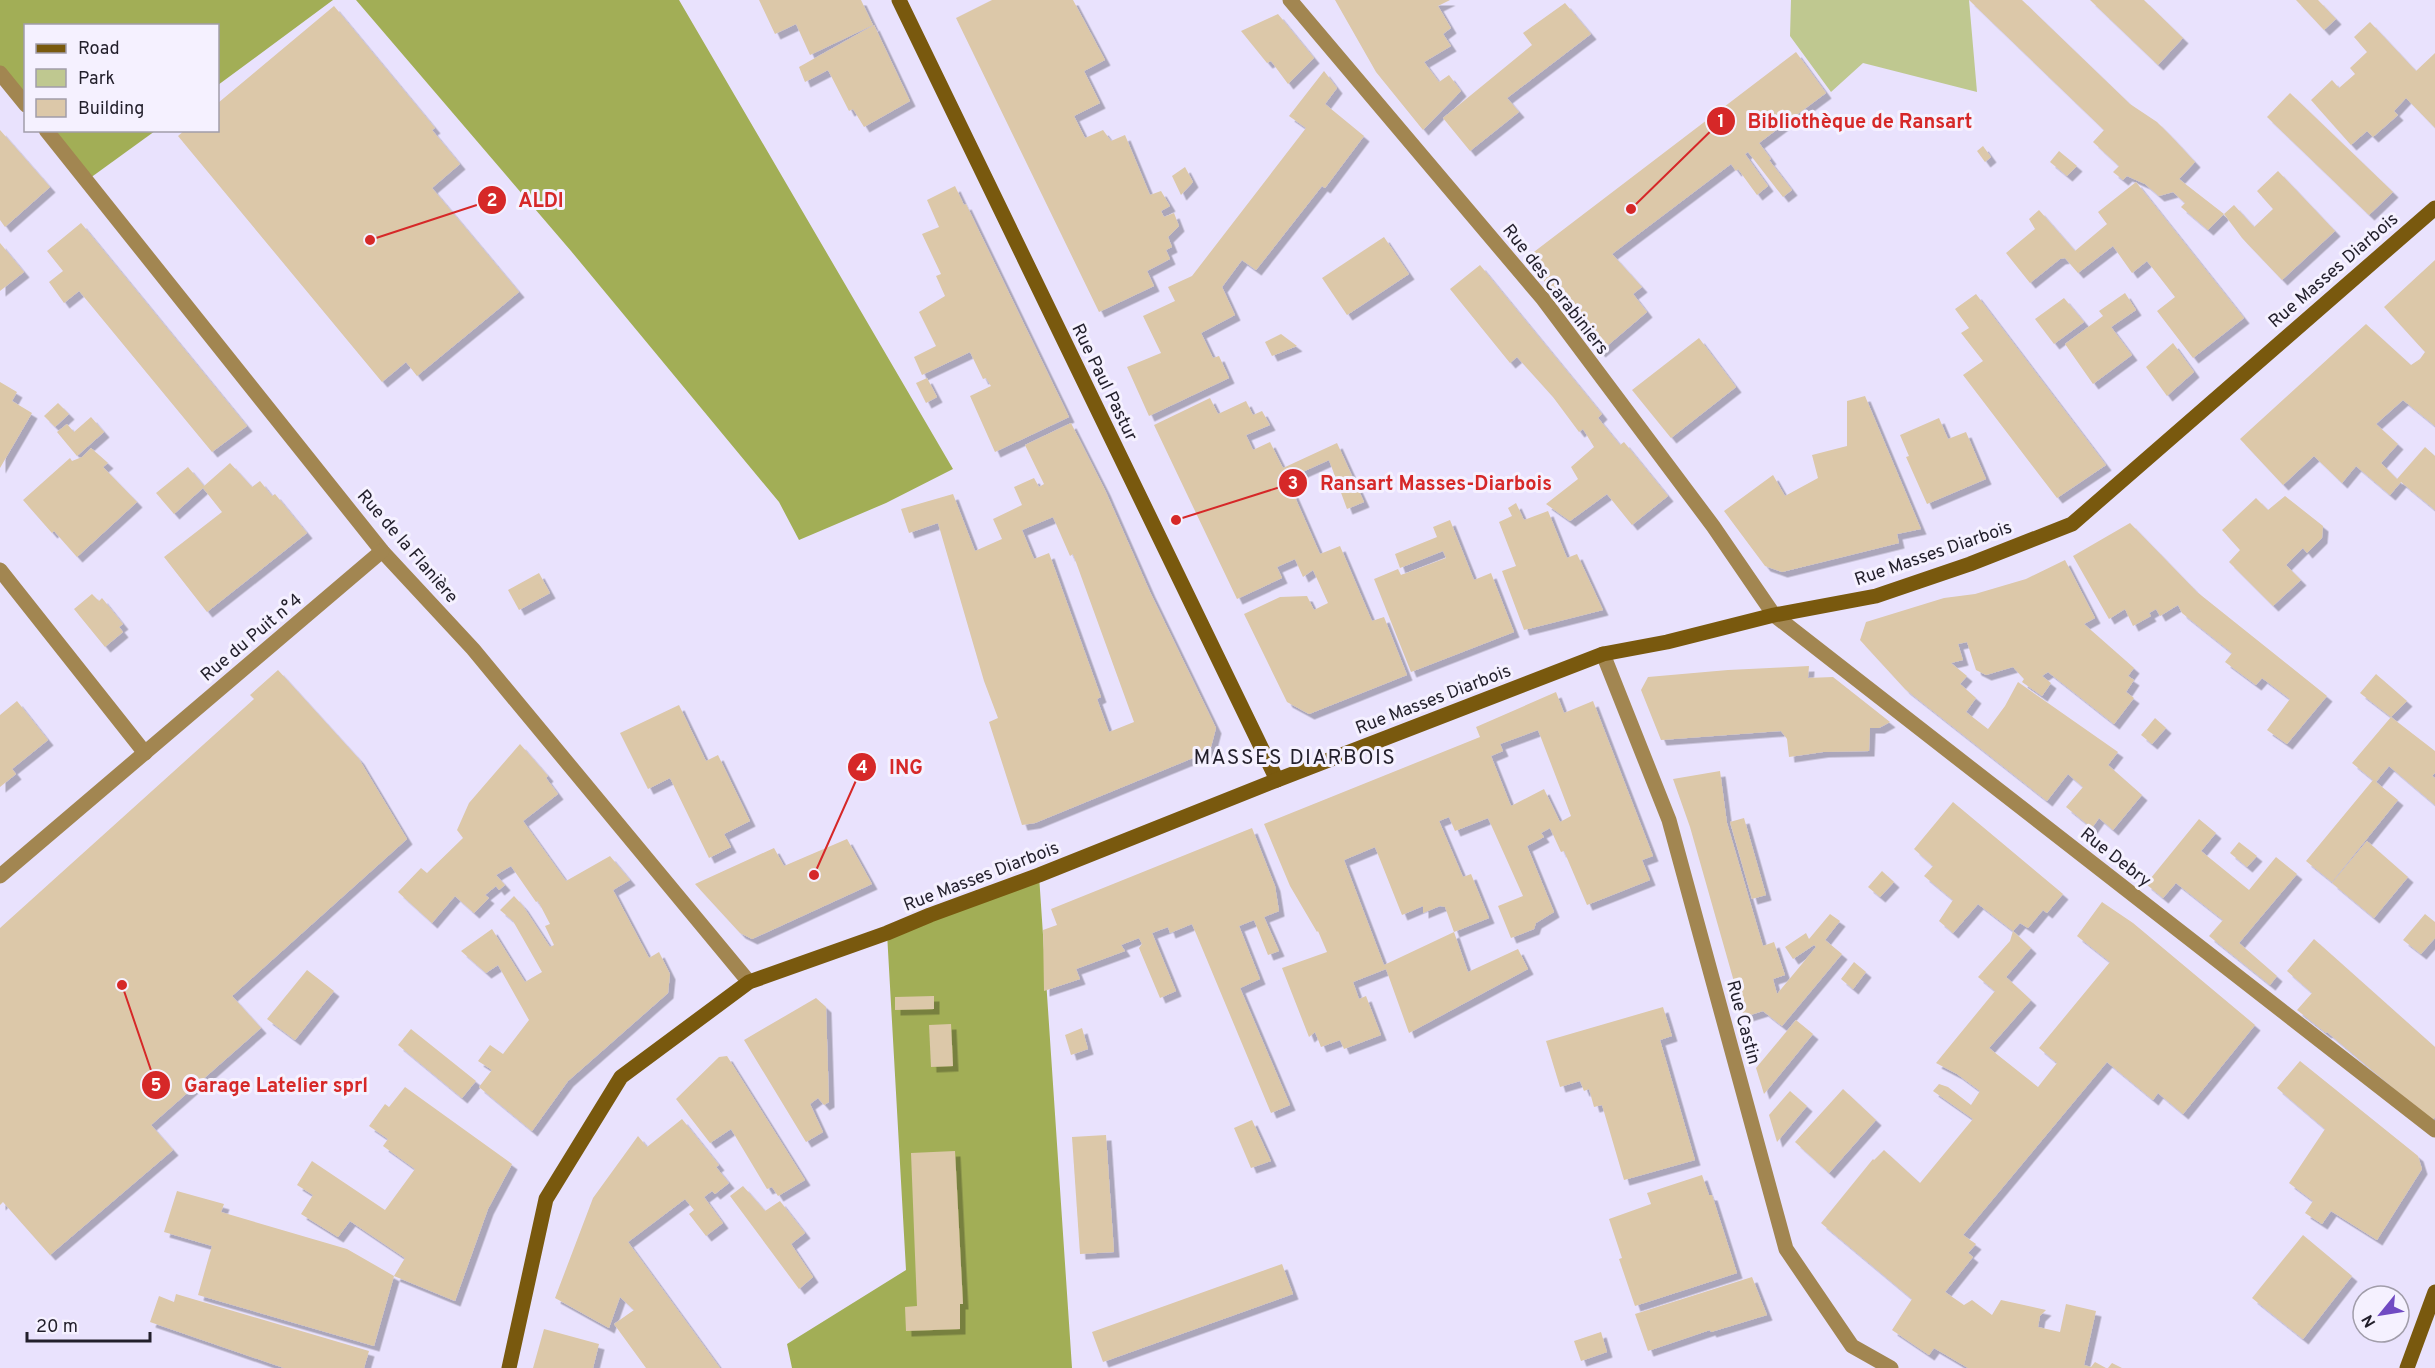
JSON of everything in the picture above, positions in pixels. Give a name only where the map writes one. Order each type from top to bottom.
[{"type":"street","name":"Rue Paul Pastur","points":[[899,0],[1277,780]]},
{"type":"street","name":"Rue des Carabiniers","points":[[1290,0],[1543,299],[1713,526],[1774,615]]},
{"type":"street","points":[[0,73],[24,103]]},
{"type":"street","name":"Rue de la Flanière","points":[[48,132],[382,551],[473,649],[749,982]]},
{"type":"street","name":"Rue Masses Diarbois","points":[[509,1368],[546,1199],[621,1077],[749,982],[886,933],[1603,654],[1667,642],[1774,615],[1876,596],[1970,564],[2072,524],[2435,208]]},
{"type":"street","name":"Rue du Puit n°4","points":[[0,876],[382,551]]},
{"type":"street","points":[[0,570],[145,753]]},
{"type":"street","name":"Rue Debry","points":[[1774,615],[2435,1130]]},
{"type":"street","name":"Rue Castin","points":[[1603,654],[1669,820],[1786,1249],[1852,1346],[1892,1368]]},
{"type":"street","points":[[2407,1368],[2435,1292]]},
{"type":"green space","points":[[0,0],[333,0],[219,84],[219,24],[24,24],[24,102],[0,71]]},
{"type":"green space","points":[[356,0],[679,0],[953,469],[886,503],[799,540],[779,502],[571,251]]},
{"type":"green space","points":[[1791,0],[1969,0],[1977,92],[1863,63],[1831,92],[1790,36]]},
{"type":"green space","points":[[48,132],[154,132],[86,181]]},
{"type":"green space","points":[[1039,875],[1072,1368],[792,1368],[787,1344],[906,1270],[887,933]]},
{"type":"building","points":[[759,0],[861,0],[873,25],[810,55],[796,24],[775,34]]},
{"type":"building","points":[[992,0],[1073,0],[1105,60],[1084,71],[1100,103],[1074,116],[1085,138],[1103,130],[1111,141],[1125,135],[1150,195],[1161,191],[1170,206],[1161,211],[1164,217],[1174,213],[1179,226],[1168,237],[1172,247],[1166,250],[1170,259],[1147,271],[1154,286],[1099,312],[956,18]]},
{"type":"building","points":[[1335,0],[1450,0],[1438,6],[1451,28],[1443,34],[1451,46],[1424,62],[1439,82],[1449,75],[1461,91],[1423,130],[1376,72]]},
{"type":"building","points":[[1969,0],[2022,0],[2130,104],[2157,122],[2170,135],[2195,162],[2179,179],[2224,214],[2208,230],[2181,207],[2185,203],[2173,192],[2159,196],[2145,184],[2127,176],[2123,180],[2113,172],[2119,166],[2093,142],[2104,130]]},
{"type":"building","points":[[2090,0],[2144,0],[2183,38],[2158,65]]},
{"type":"building","points":[[2296,0],[2318,0],[2336,19],[2324,30]]},
{"type":"building","points":[[1565,3],[1591,34],[1507,98],[1519,112],[1470,151],[1443,118],[1532,45],[1523,33]]},
{"type":"building","points":[[334,6],[435,128],[432,130],[460,164],[432,188],[519,292],[417,376],[406,362],[382,382],[178,136],[183,132],[219,132],[219,102]]},
{"type":"building","points":[[1278,14],[1314,58],[1288,84],[1271,61],[1267,63],[1241,31]]},
{"type":"building","points":[[2370,22],[2416,71],[2435,53],[2435,128],[2406,98],[2394,111],[2398,115],[2373,137],[2367,131],[2351,145],[2311,100],[2332,80],[2339,88],[2355,74],[2350,68],[2367,52],[2354,37]]},
{"type":"building","points":[[874,25],[910,101],[864,127],[853,109],[849,111],[828,70],[805,82],[799,67]]},
{"type":"building","points":[[1796,52],[1826,93],[1759,143],[1792,190],[1783,197],[1748,152],[1745,154],[1768,186],[1757,195],[1738,169],[1736,171],[1731,164],[1612,254],[1642,287],[1633,294],[1647,312],[1600,352],[1526,258]]},
{"type":"building","points":[[1324,71],[1337,88],[1325,104],[1364,136],[1325,188],[1322,186],[1256,270],[1242,260],[1222,287],[1235,315],[1201,333],[1213,358],[1219,356],[1229,378],[1149,416],[1127,367],[1161,353],[1143,316],[1175,301],[1168,287],[1192,276],[1306,128],[1289,116]]},
{"type":"building","points":[[2290,93],[2393,192],[2369,215],[2267,117]]},
{"type":"building","points":[[0,130],[50,187],[5,227],[0,220]]},
{"type":"building","points":[[1983,146],[1991,157],[1985,162],[1977,151]]},
{"type":"building","points":[[2059,151],[2077,166],[2067,176],[2050,162]]},
{"type":"building","points":[[1185,167],[1193,182],[1181,195],[1172,176]]},
{"type":"building","points":[[2278,171],[2335,231],[2282,280],[2242,238],[2224,214],[2234,205],[2254,227],[2273,209],[2257,191]]},
{"type":"building","points":[[2136,182],[2244,318],[2193,358],[2157,311],[2175,297],[2147,261],[2132,273],[2113,246],[2078,273],[2065,258],[2060,259],[2030,283],[2006,253],[2035,229],[2029,219],[2039,210],[2075,251],[2107,224],[2098,212]]},
{"type":"building","points":[[955,186],[964,205],[966,204],[1069,417],[995,452],[970,396],[991,386],[986,378],[983,379],[970,352],[922,375],[914,357],[936,346],[919,312],[945,296],[936,276],[941,274],[922,234],[939,227],[927,200]]},
{"type":"building","points":[[81,223],[247,426],[212,452],[80,292],[64,303],[49,282],[63,271],[47,251]]},
{"type":"building","points":[[1384,237],[1409,274],[1347,315],[1322,278]]},
{"type":"building","points":[[0,243],[24,272],[0,291]]},
{"type":"building","points":[[2435,260],[2435,426],[2403,400],[2376,424],[2398,444],[2381,463],[2397,479],[2425,447],[2435,456],[2435,510],[2401,482],[2390,495],[2356,466],[2342,483],[2314,456],[2283,485],[2240,439],[2366,324],[2411,365],[2420,359],[2425,352],[2384,307]]},
{"type":"building","points":[[1480,265],[1602,414],[1598,418],[1620,445],[1624,442],[1668,496],[1632,525],[1607,494],[1570,521],[1546,504],[1578,479],[1571,467],[1594,447],[1583,429],[1579,432],[1553,397],[1517,357],[1510,363],[1450,289]]},
{"type":"building","points":[[2125,293],[2136,310],[2111,327],[2132,355],[2093,384],[2065,344],[2103,316],[2099,311]]},
{"type":"building","points":[[1976,294],[2106,465],[2057,498],[1963,375],[1983,361],[1961,333],[1969,328],[1955,309]]},
{"type":"building","points":[[2064,298],[2084,322],[2054,344],[2035,319]]},
{"type":"building","points":[[1281,334],[1297,346],[1272,356],[1265,342]]},
{"type":"building","points":[[1699,338],[1736,387],[1671,438],[1632,390]]},
{"type":"building","points":[[2173,343],[2194,372],[2167,396],[2146,367]]},
{"type":"building","points":[[927,378],[937,397],[926,403],[916,383]]},
{"type":"building","points":[[0,382],[17,392],[12,401],[32,413],[0,468]]},
{"type":"building","points":[[1865,396],[1921,529],[1897,534],[1899,543],[1782,572],[1765,566],[1724,511],[1773,475],[1785,496],[1818,478],[1812,455],[1847,446],[1847,401]]},
{"type":"building","points":[[1210,398],[1218,414],[1246,401],[1253,415],[1262,411],[1270,425],[1246,435],[1253,450],[1270,442],[1283,468],[1337,443],[1364,502],[1347,509],[1329,460],[1287,479],[1320,554],[1340,546],[1372,621],[1384,617],[1407,675],[1309,714],[1287,702],[1244,614],[1280,597],[1307,596],[1314,610],[1328,603],[1313,570],[1303,577],[1295,559],[1277,567],[1282,578],[1237,599],[1154,425]]},
{"type":"building","points":[[58,403],[69,414],[55,427],[44,416]]},
{"type":"building","points":[[91,417],[104,432],[77,456],[57,432],[67,424],[74,432]]},
{"type":"building","points":[[1939,418],[1948,439],[1966,432],[1986,479],[1927,504],[1906,457],[1909,456],[1900,435]]},
{"type":"building","points":[[1071,423],[1105,490],[1150,592],[1216,728],[1210,751],[1035,823],[1022,825],[989,722],[998,718],[984,681],[938,523],[909,533],[901,509],[953,494],[975,551],[1002,539],[993,519],[1022,505],[1014,487],[1034,478],[1039,487],[1044,484],[1025,445]],"holes":[[[1053,517],[1070,556],[1073,554],[1134,722],[1109,732],[1097,699],[1101,697],[1049,553],[1034,559],[1022,530]]]},
{"type":"building","points":[[91,448],[108,463],[103,467],[137,502],[77,557],[23,500],[70,458],[72,461],[82,457]]},
{"type":"building","points":[[230,463],[252,487],[260,481],[272,496],[275,494],[307,533],[207,612],[164,557],[222,512],[203,488],[174,514],[156,493],[188,467],[204,486]]},
{"type":"building","points":[[2285,496],[2323,526],[2322,538],[2307,553],[2303,548],[2286,565],[2301,580],[2273,606],[2229,562],[2240,550],[2222,530],[2256,498],[2268,510]]},
{"type":"building","points":[[1516,503],[1524,520],[1548,511],[1567,558],[1577,554],[1603,610],[1524,630],[1502,571],[1516,566],[1499,522],[1512,516],[1508,508]]},
{"type":"building","points":[[1450,520],[1474,580],[1491,573],[1514,632],[1411,672],[1374,579],[1398,569],[1401,575],[1446,558],[1443,551],[1400,568],[1395,554],[1437,537],[1433,527]]},
{"type":"building","points":[[2130,523],[2197,592],[2327,696],[2287,744],[2267,730],[2290,699],[2262,678],[2256,685],[2225,662],[2232,653],[2182,613],[2178,605],[2160,616],[2156,609],[2149,613],[2151,616],[2133,626],[2125,609],[2109,619],[2073,556]]},
{"type":"building","points":[[2065,560],[2095,618],[2084,624],[2134,668],[2128,676],[2134,680],[2126,692],[2134,698],[2114,724],[2048,672],[2042,676],[2051,683],[2042,696],[2022,682],[2024,679],[2013,667],[1986,675],[1976,670],[1967,642],[1958,644],[1963,660],[1951,663],[1967,676],[1960,684],[1976,698],[1966,712],[1988,729],[2005,706],[2018,682],[2118,752],[2108,765],[2142,795],[2113,830],[2099,818],[2092,828],[2066,807],[2083,787],[2068,774],[2047,801],[1905,689],[1860,640],[1866,622],[1944,598],[1975,594],[2026,579]]},
{"type":"building","points":[[539,573],[550,593],[519,610],[508,590]]},
{"type":"building","points":[[92,594],[99,601],[102,598],[123,624],[119,627],[123,632],[105,647],[74,609]]},
{"type":"building","points":[[1809,666],[1808,678],[1833,677],[1890,722],[1879,728],[1870,728],[1869,751],[1823,752],[1789,757],[1787,739],[1781,731],[1661,740],[1641,690],[1648,677]]},
{"type":"building","points":[[278,670],[359,759],[407,839],[232,996],[261,1028],[151,1125],[173,1150],[50,1255],[3,1202],[0,1205],[0,928],[254,699],[250,695]]},
{"type":"building","points":[[2376,674],[2407,701],[2391,717],[2360,693]]},
{"type":"building","points":[[1556,692],[1564,713],[1593,701],[1653,856],[1642,860],[1650,880],[1587,905],[1564,851],[1561,852],[1550,828],[1541,833],[1544,837],[1527,846],[1554,912],[1536,923],[1534,929],[1511,938],[1498,906],[1523,896],[1488,818],[1455,831],[1449,817],[1439,821],[1463,877],[1471,874],[1489,918],[1454,932],[1468,972],[1518,949],[1528,969],[1409,1033],[1386,969],[1353,982],[1359,999],[1366,996],[1381,1035],[1344,1049],[1340,1040],[1321,1047],[1315,1032],[1309,1037],[1282,968],[1327,952],[1318,931],[1290,886],[1264,824],[1480,737],[1476,727]],"holes":[[[1538,730],[1571,816],[1560,822],[1544,789],[1511,806],[1491,756],[1503,751],[1500,744]],[[1375,847],[1402,915],[1423,906],[1423,913],[1440,906],[1445,907],[1454,932],[1384,965],[1344,860]]]},
{"type":"building","points":[[17,701],[48,740],[12,769],[16,774],[0,787],[0,715]]},
{"type":"building","points":[[679,705],[706,761],[718,755],[750,821],[724,834],[731,847],[709,858],[670,778],[648,789],[620,733]]},
{"type":"building","points":[[2391,717],[2435,751],[2435,773],[2432,776],[2435,778],[2435,805],[2389,766],[2376,782],[2398,800],[2332,882],[2306,861],[2373,780],[2352,763]]},
{"type":"building","points":[[2155,718],[2166,728],[2152,744],[2141,735]]},
{"type":"building","points":[[520,744],[548,776],[546,778],[558,794],[523,821],[566,881],[610,856],[630,880],[613,890],[649,958],[659,952],[670,974],[668,993],[568,1081],[532,1131],[479,1087],[492,1070],[478,1061],[490,1045],[503,1054],[529,1020],[498,965],[486,973],[461,951],[492,929],[525,982],[542,972],[513,921],[500,910],[514,896],[550,947],[554,945],[545,926],[550,924],[538,901],[536,902],[511,866],[496,875],[505,885],[499,890],[496,886],[485,895],[489,898],[474,913],[455,896],[432,923],[398,892],[421,868],[427,873],[463,838],[457,830],[469,803]]},
{"type":"building","points":[[1720,771],[1727,823],[1763,946],[1774,942],[1785,975],[1773,979],[1777,994],[1816,947],[1814,945],[1793,959],[1785,947],[1806,933],[1809,939],[1830,914],[1840,921],[1825,940],[1842,954],[1782,1026],[1763,1011],[1744,1017],[1690,827],[1673,779]]},
{"type":"building","points":[[1953,802],[2063,894],[2047,913],[2043,910],[2028,928],[2020,923],[2013,931],[1978,904],[1953,933],[1939,921],[1953,900],[1924,876],[1933,866],[1914,849]]},
{"type":"building","points":[[1744,818],[1766,895],[1752,899],[1730,822]]},
{"type":"building","points":[[2199,819],[2216,833],[2201,851],[2249,890],[2276,857],[2297,874],[2239,943],[2277,976],[2270,985],[2209,936],[2223,920],[2176,883],[2163,898],[2146,884]]},
{"type":"building","points":[[1252,828],[1275,886],[1279,911],[1264,917],[1279,951],[1268,955],[1254,920],[1239,926],[1260,979],[1240,988],[1290,1105],[1271,1113],[1192,924],[1170,933],[1168,927],[1152,933],[1176,991],[1160,998],[1139,948],[1142,944],[1139,938],[1121,945],[1125,951],[1076,969],[1080,979],[1044,991],[1043,930],[1057,925],[1051,909]]},
{"type":"building","points":[[847,839],[872,884],[752,939],[740,933],[695,884],[774,848],[784,866]]},
{"type":"building","points":[[2367,841],[2408,877],[2374,918],[2332,883]]},
{"type":"building","points":[[2239,842],[2257,856],[2247,867],[2230,853]]},
{"type":"building","points":[[1882,871],[1894,882],[1880,897],[1868,887]]},
{"type":"building","points":[[2102,902],[2133,923],[2255,1025],[2183,1114],[2158,1093],[2153,1100],[2107,1062],[1963,1235],[1976,1244],[1968,1253],[1973,1257],[1945,1292],[1964,1305],[1972,1300],[1992,1315],[2001,1300],[2046,1310],[2040,1316],[2038,1327],[2060,1332],[2066,1304],[2096,1311],[2084,1365],[2091,1367],[2095,1362],[2106,1368],[1968,1368],[1934,1348],[1929,1355],[1892,1330],[1912,1299],[1821,1223],[1873,1159],[1884,1150],[1920,1183],[1973,1119],[1933,1091],[1939,1084],[1948,1087],[1971,1105],[1980,1091],[1957,1074],[1936,1063],[1995,991],[1978,977],[2010,941],[2013,931],[2031,948],[2006,977],[2031,1000],[1989,1048],[2038,1087],[2057,1063],[2039,1048],[2110,962],[2077,936]]},
{"type":"building","points":[[2425,914],[2435,922],[2435,938],[2421,954],[2403,940]]},
{"type":"building","points":[[2314,939],[2435,1047],[2435,1117],[2432,1121],[2327,1032],[2297,1010],[2312,993],[2287,971]]},
{"type":"building","points":[[1854,962],[1866,972],[1853,989],[1841,979]]},
{"type":"building","points":[[307,970],[334,991],[295,1040],[267,1019]]},
{"type":"building","points":[[934,996],[934,1009],[895,1010],[895,997]]},
{"type":"building","points":[[816,998],[826,1007],[829,1102],[824,1105],[818,1098],[810,1104],[823,1132],[806,1142],[744,1040]]},
{"type":"building","points":[[1663,1007],[1672,1036],[1660,1040],[1695,1160],[1624,1180],[1602,1105],[1594,1107],[1589,1089],[1584,1091],[1580,1081],[1560,1087],[1546,1041]]},
{"type":"building","points":[[1796,1020],[1813,1034],[1764,1094],[1756,1068]]},
{"type":"building","points":[[951,1024],[953,1066],[931,1067],[929,1025]]},
{"type":"building","points":[[1082,1028],[1088,1049],[1071,1055],[1065,1035]]},
{"type":"building","points":[[411,1029],[476,1081],[462,1098],[398,1045]]},
{"type":"building","points":[[727,1056],[805,1180],[778,1196],[772,1187],[767,1189],[731,1129],[710,1143],[676,1099],[719,1057]]},
{"type":"building","points":[[2300,1061],[2418,1156],[2422,1169],[2377,1240],[2331,1211],[2322,1224],[2305,1213],[2313,1201],[2289,1183],[2325,1129],[2277,1088]]},
{"type":"building","points":[[405,1087],[512,1164],[488,1209],[455,1301],[394,1276],[405,1258],[350,1221],[338,1237],[301,1214],[313,1195],[297,1185],[312,1161],[385,1210],[415,1169],[383,1146],[388,1139],[369,1126],[385,1104],[389,1107]]},
{"type":"building","points":[[1843,1089],[1876,1120],[1829,1173],[1795,1142]]},
{"type":"building","points":[[1790,1091],[1807,1106],[1777,1142],[1769,1115]]},
{"type":"building","points":[[682,1119],[719,1165],[716,1167],[729,1183],[715,1194],[712,1191],[704,1197],[723,1223],[706,1236],[689,1214],[694,1210],[685,1199],[628,1242],[720,1368],[646,1368],[614,1324],[634,1310],[620,1297],[609,1328],[555,1298],[593,1198],[638,1136],[647,1147]]},
{"type":"building","points":[[1252,1120],[1271,1161],[1251,1168],[1234,1128]]},
{"type":"building","points":[[1106,1135],[1114,1252],[1080,1254],[1072,1137]]},
{"type":"building","points":[[955,1151],[963,1304],[960,1304],[960,1329],[906,1331],[905,1307],[917,1306],[911,1153]]},
{"type":"building","points":[[1702,1175],[1709,1195],[1712,1195],[1737,1273],[1635,1306],[1619,1259],[1622,1258],[1609,1219],[1651,1204],[1647,1193]]},
{"type":"building","points":[[743,1186],[765,1211],[780,1201],[805,1233],[791,1244],[813,1277],[799,1289],[730,1196]]},
{"type":"building","points":[[177,1191],[224,1204],[221,1212],[347,1249],[394,1276],[374,1346],[198,1295],[212,1246],[164,1232]]},
{"type":"building","points":[[2303,1235],[2352,1276],[2303,1339],[2252,1298]]},
{"type":"building","points":[[1282,1264],[1293,1294],[1103,1362],[1092,1332]]},
{"type":"building","points":[[1752,1277],[1767,1315],[1711,1332],[1710,1330],[1648,1351],[1635,1314]]},
{"type":"building","points":[[176,1294],[369,1351],[364,1368],[284,1368],[150,1322],[159,1296],[174,1302]]},
{"type":"building","points":[[544,1329],[599,1344],[593,1368],[533,1368]]},
{"type":"building","points":[[1601,1332],[1607,1352],[1581,1361],[1574,1341]]},
{"type":"building","points":[[2112,1363],[2122,1368],[2108,1368]]},
{"type":"place","name":"Bibliothèque de Ransart","points":[[1631,209]]},
{"type":"place","name":"ALDI","points":[[370,240]]},
{"type":"place","name":"Ransart Masses-Diarbois","points":[[1176,520]]},
{"type":"place","name":"ING","points":[[814,875]]},
{"type":"place","name":"Garage Latelier sprl","points":[[122,985]]},
{"type":"district","name":"MASSES DIARBOIS","points":[[1295,757]]}]
